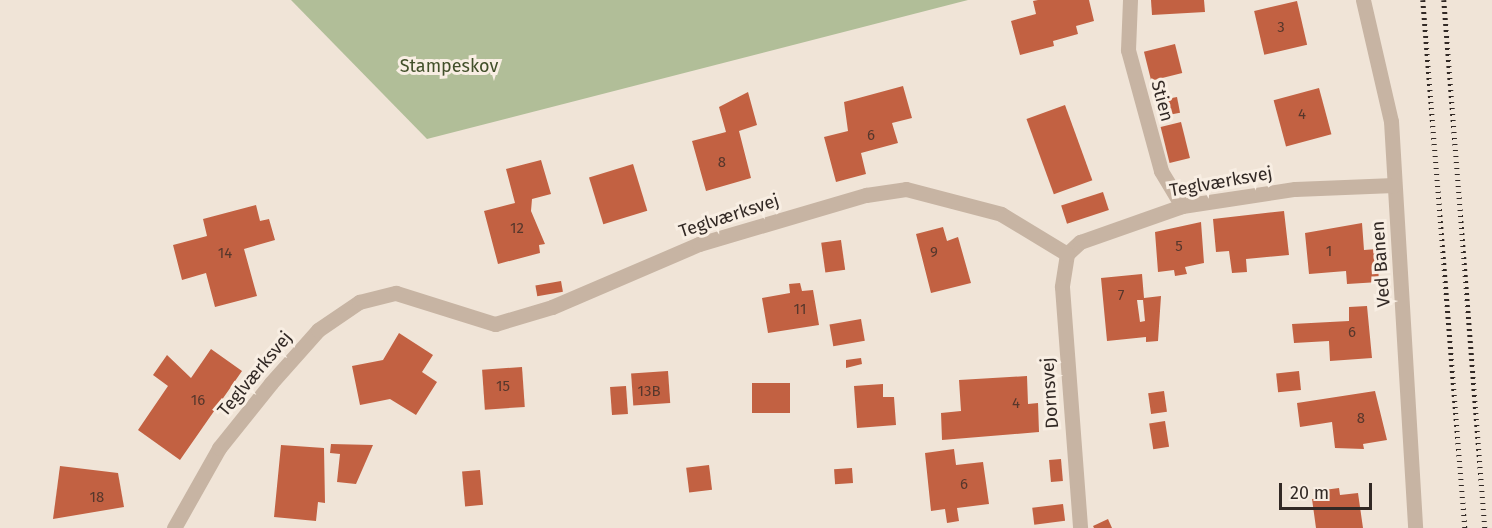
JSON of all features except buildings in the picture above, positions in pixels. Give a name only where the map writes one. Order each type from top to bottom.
[{"type":"street","name":"Stien","points":[[1130,0],[1125,18],[1128,50],[1161,171],[1182,206]]},
{"type":"street","name":"Ved Banen","points":[[1363,0],[1391,122],[1415,528]]},
{"type":"street","name":"Teglværksvej","points":[[174,528],[219,448],[271,382],[318,330],[359,302],[396,293],[495,324],[552,308],[699,244],[866,195],[906,189],[1001,214],[1067,254],[1080,242],[1182,206],[1295,189],[1395,185]]},
{"type":"street","name":"Dornsvej","points":[[1067,254],[1062,287],[1080,528]]},
{"type":"green space","name":"Stampeskov","points":[[291,0],[968,0],[427,139]]},
{"type":"railway","points":[[1423,0],[1465,528]]},
{"type":"railway","points":[[1444,0],[1485,528]]}]
